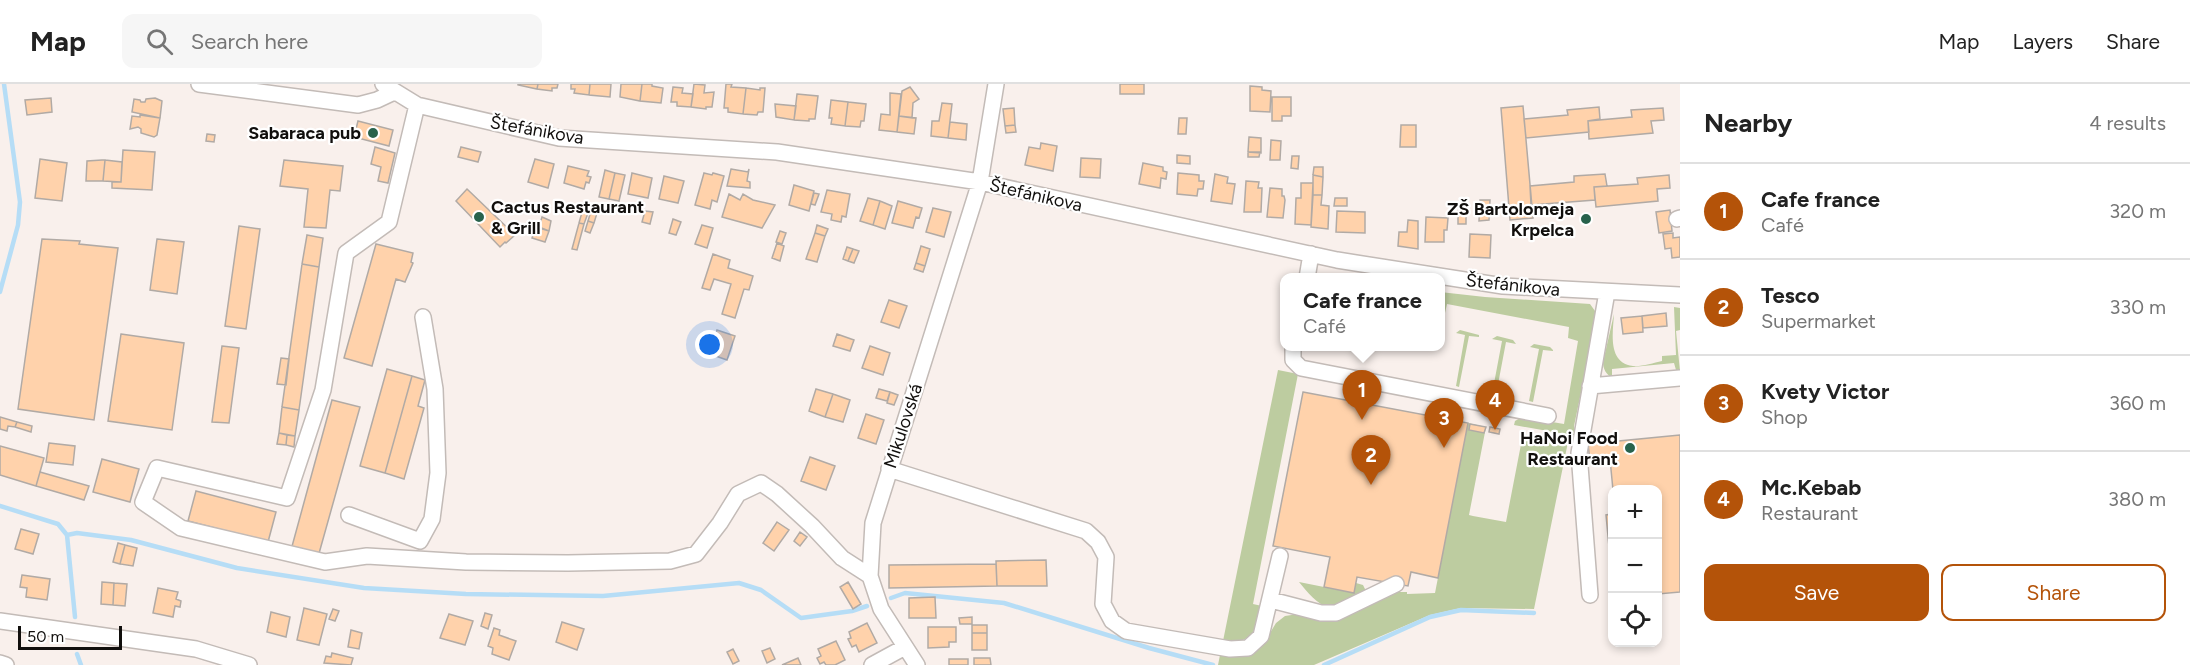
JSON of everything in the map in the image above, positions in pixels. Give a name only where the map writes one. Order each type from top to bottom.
[{"type":"street","name":"Štefánikova","points":[[199,84],[358,105],[377,100],[389,88],[417,105],[559,138],[777,152],[980,182],[1311,254],[1425,273]]},
{"type":"street","name":"Mikulovská","points":[[917,665],[881,609],[870,576],[873,523],[980,182],[996,84]]},
{"type":"street","points":[[417,105],[389,222],[346,253],[323,390],[287,498],[157,468],[143,502],[181,528],[325,562],[367,556],[466,562],[670,561],[696,554],[720,523],[738,494],[761,483],[777,494],[812,526],[842,558],[870,576]]},
{"type":"street","points":[[1308,273],[1311,254]]},
{"type":"street","name":"Štefánikova","points":[[1445,276],[1503,286],[1680,295]]},
{"type":"street","points":[[1590,595],[1579,453],[1607,292]]},
{"type":"street","points":[[349,515],[420,541],[432,519],[438,473],[435,389],[423,317]]},
{"type":"street","points":[[1293,351],[1293,360],[1301,368],[1548,416]]},
{"type":"street","points":[[1590,386],[1680,378]]},
{"type":"street","points":[[890,469],[1086,531],[1098,542],[1106,557],[1103,603],[1112,621],[1126,631],[1230,649],[1248,648],[1261,636],[1280,556]]},
{"type":"street","points":[[1271,600],[1321,612],[1336,613],[1396,584]]},
{"type":"street","points":[[0,621],[196,649],[228,662],[249,665]]},
{"type":"street","points":[[872,665],[905,647]]},
{"type":"street","points":[[0,663],[6,665]]},
{"type":"green space","points":[[1445,293],[1590,304],[1595,311],[1596,321],[1574,426],[1576,436],[1514,425],[1515,421],[1522,417],[1564,424],[1578,341],[1568,338],[1569,327],[1447,304],[1445,313]]},
{"type":"green space","points":[[1674,307],[1680,308],[1680,330],[1676,331],[1680,371],[1676,370],[1674,363],[1612,369],[1612,378],[1608,375],[1603,362],[1614,314],[1613,346],[1615,353],[1625,364],[1640,366],[1662,361],[1662,356],[1676,355]]},
{"type":"green space","points":[[1460,330],[1479,335],[1479,337],[1469,336],[1459,387],[1456,386],[1465,335],[1456,333]]},
{"type":"green space","points":[[1497,336],[1513,340],[1516,344],[1506,342],[1496,395],[1492,394],[1502,341],[1492,339]]},
{"type":"green space","points":[[1534,344],[1550,347],[1553,351],[1543,350],[1533,402],[1529,401],[1539,349],[1530,347]]},
{"type":"green space","points":[[1278,370],[1298,374],[1253,604],[1262,606],[1255,629],[1247,638],[1233,642],[1223,641]]},
{"type":"green space","points":[[1468,423],[1486,427],[1469,515],[1473,516],[1506,522],[1523,434],[1568,442],[1534,609],[1461,608],[1430,615],[1314,665],[1218,665],[1220,655],[1244,657],[1252,654],[1264,643],[1276,623],[1285,616],[1298,614],[1324,619],[1394,592],[1435,593]]},
{"type":"green space","points":[[1299,582],[1354,593],[1356,583],[1363,585],[1366,591],[1329,608],[1309,594]]},
{"type":"building","points":[[518,84],[538,84],[537,89],[518,85]]},
{"type":"building","points":[[538,84],[558,84],[557,88],[552,88],[552,91],[537,89]]},
{"type":"building","points":[[571,84],[590,84],[589,95],[574,93],[575,89],[571,89]]},
{"type":"building","points":[[590,84],[611,84],[610,97],[589,95]]},
{"type":"building","points":[[621,84],[642,84],[640,101],[620,97]]},
{"type":"building","points":[[642,84],[652,84],[652,86],[663,88],[661,103],[640,101]]},
{"type":"building","points":[[694,84],[705,85],[704,93],[714,92],[712,107],[706,107],[706,109],[691,107]]},
{"type":"building","points":[[726,84],[732,84],[731,87],[746,88],[743,114],[728,112],[728,108],[724,108]]},
{"type":"building","points":[[1120,84],[1144,84],[1144,94],[1120,94]]},
{"type":"building","points":[[1250,86],[1262,87],[1262,90],[1271,91],[1270,112],[1250,111]]},
{"type":"building","points":[[673,87],[683,88],[682,93],[693,94],[691,107],[677,106],[677,102],[671,102]]},
{"type":"building","points":[[910,87],[919,99],[913,103],[912,118],[899,116],[902,91]]},
{"type":"building","points":[[746,88],[760,90],[760,88],[765,88],[763,112],[758,112],[757,115],[743,114]]},
{"type":"building","points":[[890,93],[901,94],[897,132],[879,130],[881,114],[890,115]]},
{"type":"building","points":[[797,94],[818,96],[815,119],[794,120]]},
{"type":"building","points":[[1272,97],[1291,97],[1291,116],[1282,116],[1282,121],[1272,121]]},
{"type":"building","points":[[51,98],[52,112],[27,115],[25,100]]},
{"type":"building","points":[[155,98],[162,101],[160,118],[132,112],[134,99],[145,102],[146,99]]},
{"type":"building","points":[[831,100],[848,102],[845,126],[831,124],[832,118],[829,118]]},
{"type":"building","points":[[848,102],[866,104],[864,121],[861,121],[860,127],[845,126]]},
{"type":"building","points":[[942,103],[952,104],[948,138],[931,136],[932,121],[939,121]]},
{"type":"building","points":[[775,104],[796,106],[794,120],[776,117]]},
{"type":"building","points":[[1523,106],[1533,218],[1510,220],[1501,108]]},
{"type":"building","points":[[1599,107],[1600,119],[1588,121],[1589,132],[1526,138],[1524,119],[1568,115],[1567,110]]},
{"type":"building","points":[[1014,108],[1015,125],[1005,126],[1003,109]]},
{"type":"building","points":[[1663,108],[1664,120],[1651,121],[1653,133],[1589,139],[1588,121],[1632,117],[1631,110]]},
{"type":"building","points":[[140,115],[160,118],[157,135],[154,137],[141,133],[138,127],[130,129],[132,116],[140,117]]},
{"type":"building","points":[[899,116],[916,118],[914,134],[897,132]]},
{"type":"building","points":[[1179,118],[1187,118],[1186,134],[1178,134]]},
{"type":"building","name":"Sabaraca pub","points":[[358,121],[393,130],[389,146],[354,137]]},
{"type":"building","points":[[950,122],[967,124],[966,140],[948,138]]},
{"type":"building","points":[[1015,125],[1016,132],[1006,133],[1005,126]]},
{"type":"building","points":[[1401,125],[1416,125],[1416,147],[1400,147]]},
{"type":"building","points":[[207,134],[215,135],[214,142],[206,141]]},
{"type":"building","points":[[1249,137],[1261,138],[1261,153],[1248,152]]},
{"type":"building","points":[[1271,140],[1281,141],[1280,160],[1270,160]]},
{"type":"building","points":[[1041,143],[1057,146],[1053,171],[1025,165],[1029,147],[1040,149]]},
{"type":"building","points":[[375,147],[395,153],[388,183],[378,181],[381,167],[371,164]]},
{"type":"building","points":[[461,147],[481,152],[478,162],[458,157]]},
{"type":"building","points":[[123,150],[155,152],[152,190],[112,188],[112,182],[121,182]]},
{"type":"building","points":[[1248,152],[1260,152],[1259,157],[1248,157]]},
{"type":"building","points":[[1177,155],[1190,156],[1190,164],[1177,163]]},
{"type":"building","points":[[1292,156],[1299,156],[1298,169],[1291,168]]},
{"type":"building","points":[[1081,158],[1101,159],[1100,178],[1080,177]]},
{"type":"building","points":[[40,159],[67,163],[62,201],[35,198]]},
{"type":"building","points":[[535,159],[554,164],[548,188],[528,182]]},
{"type":"building","points":[[105,160],[103,181],[86,181],[87,161]]},
{"type":"building","points":[[105,160],[122,162],[121,182],[103,181]]},
{"type":"building","points":[[284,160],[343,166],[340,191],[330,190],[326,228],[304,227],[308,189],[280,186]]},
{"type":"building","points":[[1143,163],[1163,167],[1163,171],[1167,172],[1166,179],[1161,178],[1160,188],[1139,184]]},
{"type":"building","points":[[568,166],[589,171],[587,176],[591,177],[584,189],[564,183]]},
{"type":"building","points":[[1314,167],[1323,167],[1323,177],[1313,175]]},
{"type":"building","points":[[731,169],[748,172],[749,169],[747,181],[750,182],[750,188],[727,186]]},
{"type":"building","points":[[605,170],[615,173],[609,199],[599,197]]},
{"type":"building","points":[[615,173],[625,175],[619,201],[609,199]]},
{"type":"building","points":[[632,173],[652,178],[648,198],[628,194]]},
{"type":"building","points":[[704,173],[724,176],[717,202],[712,200],[710,209],[695,205]]},
{"type":"building","points":[[1178,173],[1199,175],[1199,181],[1204,181],[1203,189],[1198,189],[1197,196],[1177,194]]},
{"type":"building","points":[[1215,174],[1228,177],[1227,183],[1235,184],[1232,204],[1211,201]]},
{"type":"building","points":[[1605,174],[1607,186],[1594,187],[1595,200],[1531,205],[1530,186],[1574,182],[1574,176]]},
{"type":"building","points":[[1313,175],[1323,177],[1322,195],[1313,195]]},
{"type":"building","points":[[1669,175],[1670,188],[1657,189],[1658,201],[1596,207],[1594,187],[1638,184],[1637,178]]},
{"type":"building","points":[[664,176],[684,181],[678,203],[659,199]]},
{"type":"building","points":[[1246,181],[1259,182],[1258,188],[1262,188],[1261,212],[1244,212]]},
{"type":"building","points":[[1301,183],[1313,183],[1311,225],[1295,224],[1296,198],[1301,198]]},
{"type":"building","points":[[794,185],[814,191],[809,211],[789,205]]},
{"type":"building","points":[[1270,188],[1282,189],[1282,196],[1285,200],[1283,218],[1267,217]]},
{"type":"building","points":[[467,189],[515,235],[500,247],[456,201]]},
{"type":"building","points":[[827,190],[850,194],[846,217],[842,216],[841,222],[831,220],[832,214],[821,212]]},
{"type":"building","points":[[814,193],[819,194],[815,205],[811,204]]},
{"type":"building","points":[[729,194],[740,200],[743,194],[753,200],[775,205],[762,228],[722,217]]},
{"type":"building","points":[[1313,195],[1322,195],[1321,205],[1329,206],[1328,229],[1311,227]]},
{"type":"building","points":[[868,198],[880,201],[873,225],[860,221]]},
{"type":"building","points":[[1335,198],[1347,198],[1347,206],[1334,206]]},
{"type":"building","points":[[1480,200],[1490,200],[1489,220],[1479,221]]},
{"type":"building","points":[[880,201],[892,206],[885,229],[873,225]]},
{"type":"building","points":[[898,201],[922,208],[913,228],[892,223]]},
{"type":"building","points":[[933,208],[951,212],[944,237],[926,232]]},
{"type":"building","points":[[1670,210],[1672,231],[1659,233],[1656,212]]},
{"type":"building","points":[[591,211],[597,213],[594,223],[588,221]]},
{"type":"building","points":[[645,211],[653,212],[650,224],[642,222]]},
{"type":"building","points":[[1337,211],[1365,212],[1365,233],[1336,232]]},
{"type":"building","points":[[1458,211],[1466,212],[1466,224],[1458,224]]},
{"type":"building","points":[[582,212],[588,213],[584,224],[579,223]]},
{"type":"building","points":[[542,217],[551,221],[549,231],[539,227]]},
{"type":"building","points":[[1426,217],[1448,218],[1447,230],[1444,230],[1444,242],[1425,242]]},
{"type":"building","points":[[673,219],[681,222],[676,235],[669,233]]},
{"type":"building","points":[[1408,220],[1418,221],[1418,249],[1398,246],[1399,232],[1407,232]]},
{"type":"building","points":[[588,221],[594,223],[590,233],[585,231]]},
{"type":"building","points":[[579,223],[584,224],[577,250],[572,249]]},
{"type":"building","points":[[702,225],[713,228],[707,248],[695,244]]},
{"type":"building","points":[[817,225],[828,229],[825,236],[815,233]]},
{"type":"building","points":[[239,226],[260,229],[246,329],[225,326]]},
{"type":"building","points":[[536,227],[549,231],[545,242],[532,238]]},
{"type":"building","points":[[780,231],[786,233],[782,244],[776,242]]},
{"type":"building","points":[[815,233],[825,236],[817,262],[806,259]]},
{"type":"building","points":[[1673,233],[1673,238],[1680,237],[1680,257],[1672,258],[1671,248],[1665,249],[1663,234]]},
{"type":"building","points":[[1470,234],[1491,235],[1490,258],[1469,257]]},
{"type":"building","points":[[307,235],[323,238],[319,267],[302,264]]},
{"type":"building","points":[[42,239],[80,241],[79,244],[118,248],[94,420],[18,409]]},
{"type":"building","points":[[157,239],[184,242],[177,294],[150,290]]},
{"type":"building","points":[[777,243],[784,246],[780,261],[772,258]]},
{"type":"building","points":[[376,244],[413,253],[411,262],[413,263],[405,282],[396,279],[372,366],[344,358]]},
{"type":"building","points":[[921,246],[930,249],[925,266],[916,263]]},
{"type":"building","points":[[847,247],[853,249],[848,261],[843,259]]},
{"type":"building","points":[[853,249],[859,251],[854,263],[848,261]]},
{"type":"building","points":[[713,254],[730,260],[728,268],[753,276],[749,290],[744,289],[735,318],[722,314],[731,284],[714,279],[710,290],[702,288]]},
{"type":"building","points":[[916,263],[925,266],[923,272],[914,269]]},
{"type":"building","points":[[302,264],[319,267],[299,410],[282,407]]},
{"type":"building","points":[[889,300],[907,306],[899,328],[881,322]]},
{"type":"building","points":[[1666,313],[1667,326],[1643,328],[1642,316]]},
{"type":"building","points":[[1642,316],[1643,332],[1623,334],[1621,318]]},
{"type":"building","points":[[717,330],[735,336],[727,360],[710,354]]},
{"type":"building","points":[[121,334],[184,343],[172,430],[108,421]]},
{"type":"building","points":[[837,334],[854,340],[850,351],[833,346]]},
{"type":"building","points":[[222,346],[239,348],[229,423],[212,422]]},
{"type":"building","points":[[870,346],[890,353],[883,375],[862,368]]},
{"type":"building","points":[[281,358],[289,359],[286,385],[277,384]]},
{"type":"building","points":[[387,369],[412,376],[385,473],[360,466]]},
{"type":"building","points":[[412,376],[425,380],[418,406],[424,408],[404,479],[385,473]]},
{"type":"building","points":[[816,389],[833,394],[825,417],[809,411]]},
{"type":"building","points":[[879,389],[890,392],[887,401],[876,398]]},
{"type":"building","points":[[890,392],[898,395],[894,405],[887,403]]},
{"type":"building","points":[[1303,392],[1468,423],[1438,578],[1411,572],[1408,586],[1357,577],[1354,593],[1324,587],[1330,557],[1273,546]]},
{"type":"building","points":[[833,394],[850,400],[843,422],[825,417]]},
{"type":"building","points":[[332,400],[360,407],[318,557],[291,550]]},
{"type":"building","points":[[282,407],[299,410],[295,436],[279,433]]},
{"type":"building","points":[[866,414],[884,420],[876,444],[858,438]]},
{"type":"building","points":[[0,417],[17,422],[15,427],[8,426],[7,431],[0,429]]},
{"type":"building","points":[[17,422],[32,426],[31,432],[15,427]]},
{"type":"building","points":[[1470,424],[1486,427],[1484,433],[1469,430]]},
{"type":"building","points":[[1490,427],[1500,429],[1499,434],[1489,432]]},
{"type":"building","points":[[279,433],[287,435],[286,445],[277,444]]},
{"type":"building","points":[[287,435],[295,436],[294,447],[286,445]]},
{"type":"building","points":[[1680,435],[1680,592],[1662,594],[1662,485],[1613,485],[1610,459],[1590,461],[1588,444]]},
{"type":"building","points":[[49,443],[75,446],[73,465],[46,462]]},
{"type":"building","points":[[0,446],[44,458],[36,486],[0,475]]},
{"type":"building","points":[[810,457],[835,466],[826,490],[801,481]]},
{"type":"building","points":[[102,459],[139,469],[130,502],[93,492]]},
{"type":"building","points":[[40,472],[89,486],[84,500],[36,486]]},
{"type":"building","points":[[196,491],[276,512],[268,542],[188,521]]},
{"type":"building","points":[[777,522],[789,530],[774,551],[763,543]]},
{"type":"building","points":[[21,529],[39,534],[33,554],[15,549]]},
{"type":"building","points":[[800,532],[807,537],[800,546],[794,541]]},
{"type":"building","points":[[118,543],[125,545],[120,564],[113,562]]},
{"type":"building","points":[[125,545],[137,548],[133,566],[120,564]]},
{"type":"building","points":[[1046,560],[1047,586],[997,586],[996,561]]},
{"type":"building","points":[[996,564],[997,586],[889,588],[889,565]]},
{"type":"building","points":[[22,575],[50,579],[47,600],[26,597],[27,588],[20,587]]},
{"type":"building","points":[[102,582],[114,583],[113,605],[101,604]]},
{"type":"building","points":[[848,582],[861,604],[853,609],[840,587]]},
{"type":"building","points":[[114,583],[127,584],[125,606],[113,605]]},
{"type":"building","points":[[158,588],[178,592],[176,599],[181,601],[180,607],[175,606],[173,617],[153,613]]},
{"type":"building","points":[[935,597],[936,618],[909,618],[909,598]]},
{"type":"building","points":[[304,608],[327,614],[319,645],[297,640]]},
{"type":"building","points":[[333,609],[339,611],[335,621],[329,619]]},
{"type":"building","points":[[271,612],[290,617],[286,637],[267,632]]},
{"type":"building","points":[[485,613],[492,615],[488,629],[481,626]]},
{"type":"building","points":[[449,614],[473,621],[465,645],[440,638]]},
{"type":"building","points":[[972,617],[972,624],[960,624],[959,618]]},
{"type":"building","points":[[562,622],[584,629],[577,650],[556,642]]},
{"type":"building","points":[[867,623],[877,643],[859,652],[856,645],[852,647],[848,639],[851,638],[849,632]]},
{"type":"building","points":[[972,625],[987,625],[987,633],[972,633]]},
{"type":"building","points":[[928,627],[956,627],[956,642],[949,642],[949,647],[928,648]]},
{"type":"building","points":[[494,628],[500,630],[499,635],[516,641],[509,660],[492,654],[493,648],[488,646]]},
{"type":"building","points":[[351,630],[362,633],[359,649],[348,647]]},
{"type":"building","points":[[972,633],[987,633],[987,650],[972,650]]},
{"type":"building","points":[[836,641],[845,660],[835,665],[826,665],[824,662],[820,664],[817,658],[821,656],[818,649]]},
{"type":"building","points":[[770,648],[775,659],[767,663],[762,651]]},
{"type":"building","points":[[733,649],[739,661],[733,664],[727,652]]},
{"type":"building","points":[[332,653],[353,658],[351,665],[324,663],[326,656],[331,657]]},
{"type":"building","points":[[798,658],[801,665],[782,665]]},
{"type":"building","points":[[974,658],[990,658],[991,665],[974,665]]},
{"type":"building","points":[[949,659],[968,659],[968,665],[949,665]]},
{"type":"waterway","points":[[0,292],[18,225],[20,202],[4,84]]},
{"type":"waterway","points":[[0,506],[58,524],[67,535],[75,617]]},
{"type":"waterway","points":[[67,535],[77,533],[131,540],[237,568],[364,588],[466,594],[603,596],[739,583],[761,590],[801,618],[852,611],[867,606]]},
{"type":"waterway","points":[[891,598],[905,593],[1004,603],[1149,648],[1213,665]]},
{"type":"waterway","points":[[1324,665],[1430,617],[1461,610],[1534,613]]},
{"type":"waterway","points":[[77,654],[81,665]]},
{"type":"place","name":"Sabaraca pub","points":[[373,133]]},
{"type":"place","name":"Cactus Restaurant & Grill","points":[[479,217]]},
{"type":"place","name":"ZŠ Bartolomeja Krpelca","points":[[1586,219]]},
{"type":"place","name":"Cafe france","points":[[1362,420]]},
{"type":"place","name":"Mc.Kebab","points":[[1495,430]]},
{"type":"place","name":"Kvety Victor","points":[[1444,448]]},
{"type":"place","name":"HaNoi Food Restaurant","points":[[1630,448]]},
{"type":"place","name":"Tesco","points":[[1371,485]]}]
